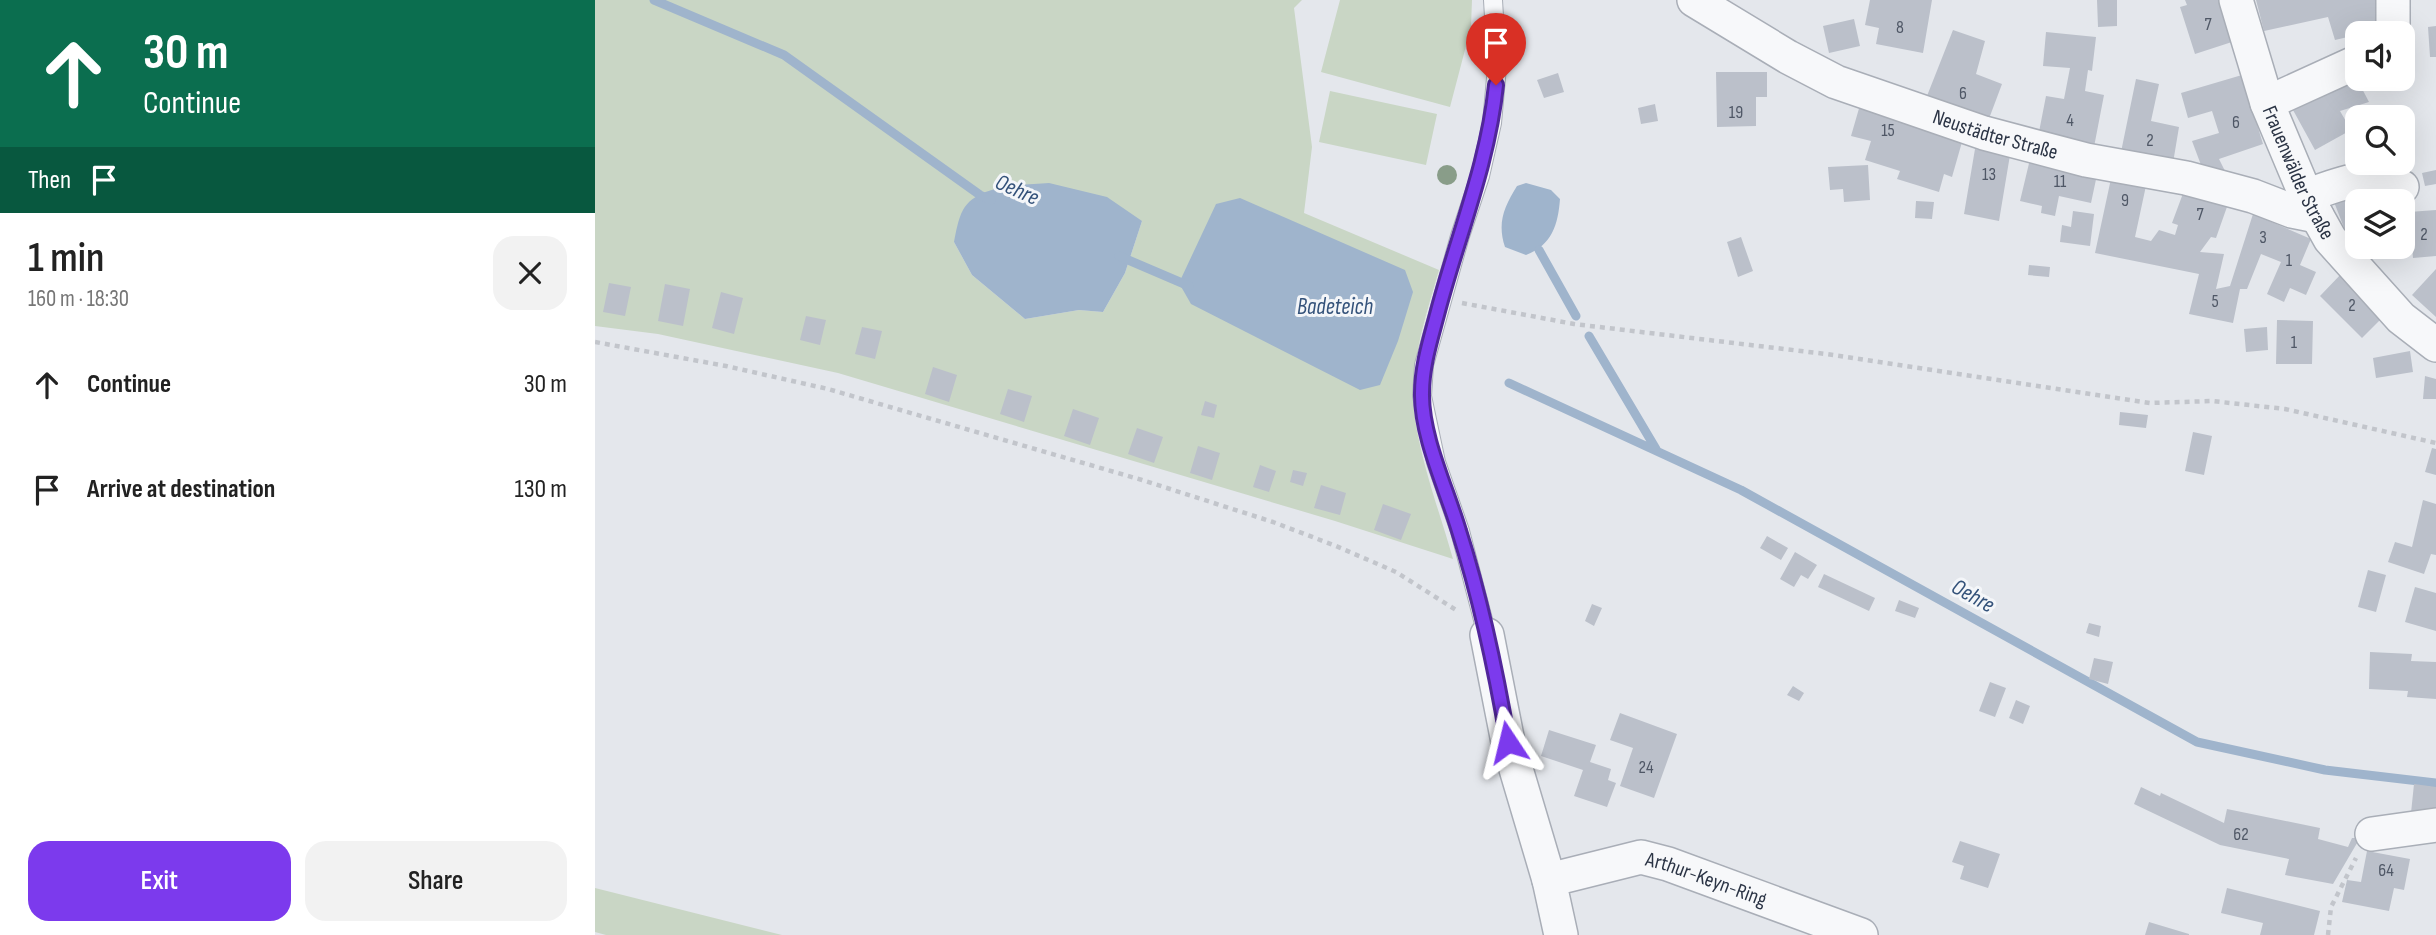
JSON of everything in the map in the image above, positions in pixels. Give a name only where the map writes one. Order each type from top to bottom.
[{"type":"street","name":"Neustädter Straße","points":[[1694,0],[1788,57],[1836,82],[1984,133],[2086,160],[2186,178],[2253,196],[2292,211],[2311,206]]},
{"type":"street","name":"Frauenwälder Straße","points":[[2236,0],[2267,103],[2311,206],[2330,239],[2401,318],[2436,345]]},
{"type":"street","points":[[2393,0],[2393,21]]},
{"type":"street","points":[[2267,103],[2345,67]]},
{"type":"street","points":[[2311,206],[2361,179],[2386,179],[2402,187]]},
{"type":"street","points":[[1487,635],[1508,742],[1549,880],[1561,935]]},
{"type":"street","points":[[2372,834],[2436,825]]},
{"type":"street","name":"Arthur-Keyn-Ring","points":[[1549,880],[1641,858],[1668,864],[1861,935]]},
{"type":"lane","points":[[1487,635],[1459,531],[1436,462],[1422,396],[1424,365],[1459,236],[1480,176],[1492,123],[1497,67],[1493,0]]},
{"type":"path","points":[[1465,304],[1574,324],[1826,354],[2150,403],[2212,401],[2284,409],[2436,443]]},
{"type":"path","points":[[595,342],[712,363],[828,389],[1142,480],[1273,522],[1396,572],[1454,608],[1487,635]]},
{"type":"path","points":[[2328,935],[2331,907],[2362,846],[2372,834]]},
{"type":"green space","points":[[595,0],[1302,0],[1294,8],[1312,147],[1304,213],[1439,270],[1419,345],[1413,391],[1422,453],[1453,559],[1335,521],[838,373],[658,334],[595,326]],"holes":[[[1142,221],[1125,273],[1103,312],[1079,310],[1025,319],[972,275],[954,242]]]},
{"type":"green space","points":[[1340,0],[1472,0],[1471,27],[1450,107],[1321,72]]},
{"type":"green space","points":[[1330,91],[1437,114],[1426,165],[1319,142]]},
{"type":"green space","points":[[595,888],[782,935],[606,935],[595,932]]},
{"type":"water","points":[[1049,183],[1107,197],[1142,221],[1125,273],[1103,312],[1079,310],[1025,319],[972,275],[954,242],[963,210],[979,195],[1002,188]]},
{"type":"water","points":[[1526,183],[1551,190],[1560,199],[1555,226],[1548,240],[1526,255],[1505,247],[1502,223],[1517,186]]},
{"type":"water","name":"Badeteich","points":[[1240,198],[1405,270],[1413,292],[1398,341],[1380,385],[1360,390],[1191,304],[1179,283],[1216,204]]},
{"type":"building","points":[[1870,0],[1932,0],[1923,53],[1876,44],[1879,28],[1865,25]]},
{"type":"building","points":[[2097,0],[2117,0],[2117,26],[2098,27]]},
{"type":"building","points":[[2185,0],[2222,0],[2235,41],[2195,54],[2180,7],[2187,5]]},
{"type":"building","points":[[2256,0],[2382,0],[2382,21],[2345,21],[2345,38],[2335,40],[2328,17],[2264,31]]},
{"type":"building","points":[[1854,19],[1860,46],[1829,53],[1823,26]]},
{"type":"building","points":[[2436,26],[2436,57],[2430,57],[2428,27]]},
{"type":"building","points":[[1953,30],[1985,41],[1976,74],[2002,84],[1987,124],[1925,101]]},
{"type":"building","points":[[2046,32],[2096,37],[2092,71],[2088,70],[2085,91],[2104,95],[2094,147],[2038,137],[2046,96],[2064,99],[2070,68],[2043,66]]},
{"type":"building","points":[[1716,72],[1767,72],[1767,97],[1756,97],[1756,126],[1717,127]]},
{"type":"building","points":[[1558,73],[1564,92],[1544,98],[1537,80]]},
{"type":"building","points":[[2242,75],[2263,144],[2219,159],[2228,177],[2204,173],[2192,141],[2219,133],[2212,111],[2188,118],[2181,93]]},
{"type":"building","points":[[2136,79],[2159,84],[2151,121],[2179,127],[2173,163],[2121,152]]},
{"type":"building","points":[[2345,85],[2345,91],[2363,91],[2369,102],[2345,105],[2345,109],[2340,111],[2345,120],[2345,133],[2315,150],[2293,110],[2329,90]]},
{"type":"building","points":[[1655,104],[1658,121],[1641,124],[1638,108]]},
{"type":"building","points":[[1860,105],[1964,135],[1952,177],[1944,174],[1939,192],[1897,179],[1900,171],[1865,160],[1871,141],[1851,136]]},
{"type":"building","points":[[1975,149],[2010,155],[1999,221],[1964,214]]},
{"type":"building","points":[[2031,155],[2098,170],[2091,203],[2059,196],[2055,216],[2041,213],[2042,206],[2020,201]]},
{"type":"building","points":[[1868,165],[1870,200],[1844,202],[1843,189],[1830,190],[1828,167]]},
{"type":"building","points":[[2436,170],[2436,184],[2425,186],[2422,173]]},
{"type":"building","points":[[2112,174],[2147,181],[2135,237],[2151,241],[2159,230],[2175,235],[2178,225],[2172,223],[2185,188],[2228,204],[2216,238],[2211,237],[2200,252],[2224,254],[2216,289],[2230,286],[2253,214],[2311,239],[2300,265],[2316,272],[2306,295],[2290,288],[2284,302],[2267,294],[2281,262],[2261,254],[2247,289],[2240,289],[2233,323],[2189,314],[2199,274],[2095,253]]},
{"type":"building","points":[[2345,198],[2345,230],[2334,202]]},
{"type":"building","points":[[1916,201],[1934,202],[1932,219],[1915,218]]},
{"type":"building","points":[[2436,210],[2436,256],[2415,258],[2415,212]]},
{"type":"building","points":[[2073,211],[2094,214],[2090,246],[2060,242],[2062,225],[2071,227]]},
{"type":"building","points":[[1741,237],[1753,271],[1738,277],[1727,242]]},
{"type":"building","points":[[2029,265],[2050,267],[2049,277],[2028,275]]},
{"type":"building","points":[[2436,269],[2436,317],[2412,295]]},
{"type":"building","points":[[2343,272],[2385,315],[2362,338],[2320,296]]},
{"type":"building","points":[[609,283],[631,287],[625,316],[603,312]]},
{"type":"building","points":[[665,284],[690,289],[683,326],[658,321]]},
{"type":"building","points":[[721,292],[743,298],[734,334],[712,328]]},
{"type":"building","points":[[806,316],[826,320],[820,345],[800,340]]},
{"type":"building","points":[[2277,320],[2313,321],[2312,364],[2276,364]]},
{"type":"building","points":[[862,327],[882,331],[875,359],[855,354]]},
{"type":"building","points":[[2267,327],[2268,350],[2246,352],[2244,329]]},
{"type":"building","points":[[2410,351],[2413,372],[2376,378],[2373,358]]},
{"type":"building","points":[[933,367],[957,375],[949,402],[925,394]]},
{"type":"building","points":[[2425,376],[2436,379],[2436,399],[2423,399]]},
{"type":"building","points":[[1008,389],[1032,396],[1024,422],[1000,414]]},
{"type":"building","points":[[1205,401],[1217,405],[1214,418],[1201,415]]},
{"type":"building","points":[[1073,409],[1099,418],[1090,445],[1064,436]]},
{"type":"building","points":[[2120,412],[2148,415],[2146,428],[2119,425]]},
{"type":"building","points":[[1137,428],[1163,437],[1154,463],[1128,454]]},
{"type":"building","points":[[2193,432],[2212,436],[2204,475],[2185,471]]},
{"type":"building","points":[[1198,446],[1220,453],[1212,480],[1190,473]]},
{"type":"building","points":[[2432,448],[2436,449],[2436,475],[2425,472]]},
{"type":"building","points":[[1260,465],[1276,471],[1269,492],[1253,487]]},
{"type":"building","points":[[1293,470],[1307,473],[1303,486],[1290,482]]},
{"type":"building","points":[[1321,485],[1346,493],[1340,515],[1314,508]]},
{"type":"building","points":[[2423,500],[2436,504],[2436,555],[2431,554],[2424,574],[2388,562],[2395,542],[2412,547]]},
{"type":"building","points":[[1383,504],[1411,514],[1401,540],[1374,530]]},
{"type":"building","points":[[1767,536],[1788,548],[1781,560],[1760,548]]},
{"type":"building","points":[[1795,552],[1817,565],[1808,579],[1801,575],[1794,587],[1780,579]]},
{"type":"building","points":[[2368,570],[2386,575],[2376,612],[2358,607]]},
{"type":"building","points":[[1824,574],[1875,598],[1869,611],[1818,587]]},
{"type":"building","points":[[2415,587],[2436,593],[2436,631],[2405,622]]},
{"type":"building","points":[[1899,600],[1919,608],[1915,618],[1895,611]]},
{"type":"building","points":[[1592,604],[1602,608],[1594,626],[1585,621]]},
{"type":"building","points":[[2089,623],[2101,626],[2099,637],[2086,633]]},
{"type":"building","points":[[2370,652],[2412,654],[2411,661],[2436,662],[2436,699],[2407,697],[2408,691],[2369,689]]},
{"type":"building","points":[[2094,658],[2113,662],[2108,684],[2089,679]]},
{"type":"building","points":[[1990,682],[2006,688],[1995,717],[1979,711]]},
{"type":"building","points":[[1793,686],[1804,693],[1799,701],[1787,695]]},
{"type":"building","points":[[2016,700],[2030,706],[2023,724],[2009,718]]},
{"type":"building","points":[[1620,713],[1677,734],[1654,798],[1620,786],[1633,748],[1610,740]]},
{"type":"building","points":[[1549,730],[1596,745],[1590,762],[1611,769],[1608,780],[1616,783],[1607,807],[1574,796],[1583,770],[1541,756]]},
{"type":"building","points":[[2414,784],[2436,787],[2436,816],[2411,813]]},
{"type":"building","points":[[2141,787],[2160,796],[2161,793],[2224,823],[2227,809],[2320,828],[2318,839],[2348,847],[2352,838],[2360,838],[2333,884],[2285,875],[2289,859],[2220,845],[2134,804]]},
{"type":"building","points":[[1960,841],[2000,854],[1988,888],[1960,879],[1964,866],[1952,862]]},
{"type":"building","points":[[2367,851],[2410,859],[2404,890],[2394,888],[2389,911],[2342,902],[2347,880],[2361,882]]},
{"type":"building","points":[[2227,888],[2320,911],[2314,935],[2260,935],[2263,923],[2221,913]]},
{"type":"building","points":[[2149,922],[2189,934],[2189,935],[2145,935]]},
{"type":"waterway","name":"Oehre","points":[[654,0],[784,55],[980,195],[991,200]]},
{"type":"waterway","points":[[1539,250],[1576,316]]},
{"type":"waterway","name":"Oehre","points":[[1119,256],[1189,286]]},
{"type":"waterway","points":[[1589,336],[1656,449]]},
{"type":"waterway","name":"Oehre","points":[[1509,383],[1741,490],[2197,742],[2325,770],[2436,783]]},
{"type":"route","points":[[1496,85],[1492,123],[1480,176],[1459,236],[1435,321],[1424,365],[1422,396],[1436,462],[1459,531],[1487,635],[1508,742]]}]
